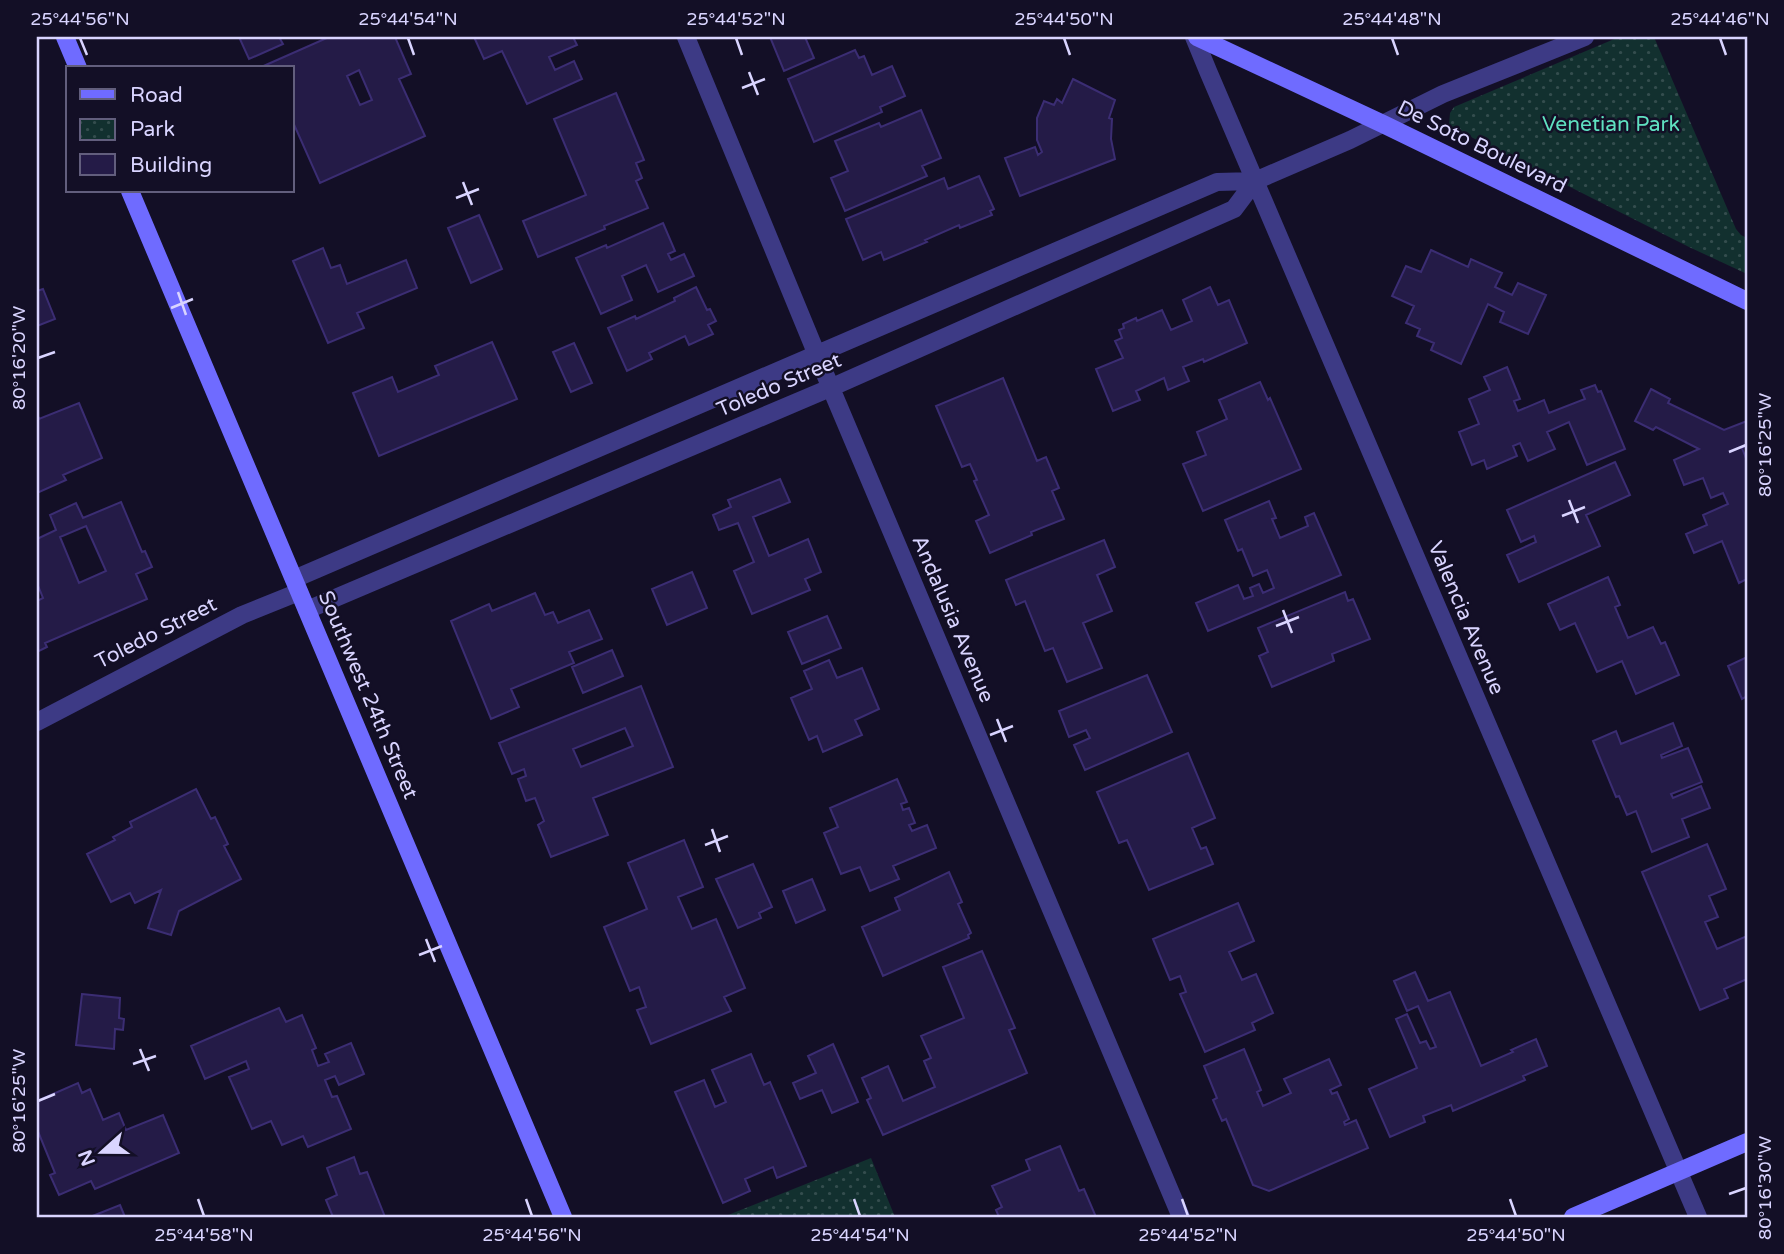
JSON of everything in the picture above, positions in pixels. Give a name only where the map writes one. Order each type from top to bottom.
[{"type":"street","points":[[65,37],[77,66]]},
{"type":"street","name":"Andalusia Avenue","points":[[686,37],[817,355],[1181,1217]]},
{"type":"street","name":"De Soto Boulevard","points":[[1196,37],[1383,124],[1747,301]]},
{"type":"street","name":"Valencia Avenue","points":[[1196,37],[1698,1217]]},
{"type":"street","name":"Toledo Street","points":[[37,722],[297,585],[1217,182],[1255,181],[1443,94],[1585,37]]},
{"type":"street","name":"Toledo Street","points":[[307,610],[831,388],[1234,209],[1255,181]]},
{"type":"street","name":"Southwest 24th Street","points":[[130,192],[563,1217]]},
{"type":"street","points":[[1573,1217],[1747,1142]]},
{"type":"green space","name":"Venetian Park","points":[[1619,37],[1654,37],[1736,229],[1747,238],[1747,274],[1449,124],[1450,113],[1454,107]]},
{"type":"green space","points":[[871,1158],[895,1217],[723,1217]]},
{"type":"building","points":[[239,37],[279,37],[283,44],[249,59]]},
{"type":"building","points":[[329,37],[395,37],[411,74],[399,79],[425,136],[320,183],[294,124],[294,66],[264,66]],"holes":[[[359,70],[372,100],[360,105],[347,76]]]},
{"type":"building","points":[[474,37],[573,37],[577,45],[549,57],[555,70],[574,61],[582,79],[527,104],[502,51],[484,59]]},
{"type":"building","points":[[770,37],[805,37],[814,58],[784,71]]},
{"type":"building","points":[[855,50],[859,58],[864,56],[872,75],[892,66],[905,96],[880,107],[882,112],[814,142],[788,79]]},
{"type":"building","points":[[1073,79],[1115,100],[1109,118],[1112,119],[1111,139],[1115,159],[1020,196],[1005,158],[1035,147],[1038,155],[1042,152],[1037,140],[1037,118],[1044,101],[1054,105],[1057,99],[1062,103]]},
{"type":"building","points":[[616,93],[644,160],[636,163],[642,178],[636,181],[648,208],[538,257],[523,221],[586,195],[554,119]]},
{"type":"building","points":[[921,110],[941,158],[922,166],[927,176],[845,211],[831,178],[848,171],[835,141],[879,123],[881,127]]},
{"type":"building","points":[[979,176],[994,209],[990,211],[992,215],[960,228],[959,225],[884,260],[881,252],[863,260],[846,219],[944,178],[948,189]]},
{"type":"building","points":[[479,215],[502,269],[471,283],[448,228]]},
{"type":"building","points":[[663,223],[675,251],[668,254],[671,260],[684,254],[694,276],[658,292],[646,265],[622,276],[632,300],[601,314],[576,258],[606,245],[607,248]]},
{"type":"building","points":[[323,248],[331,268],[340,265],[347,284],[406,260],[417,288],[357,313],[364,328],[328,343],[293,261]]},
{"type":"building","points":[[1431,250],[1468,267],[1471,259],[1502,273],[1495,287],[1512,295],[1518,283],[1546,295],[1528,334],[1500,322],[1504,312],[1488,304],[1461,364],[1431,350],[1434,343],[1417,336],[1420,329],[1406,323],[1414,306],[1392,296],[1406,266],[1421,272]]},
{"type":"building","points":[[696,287],[707,310],[710,309],[716,321],[708,325],[713,334],[689,345],[685,336],[649,353],[652,359],[627,371],[608,328],[635,316],[636,319],[675,301],[674,298]]},
{"type":"building","points":[[1210,287],[1218,305],[1229,300],[1247,343],[1204,362],[1203,359],[1183,367],[1189,381],[1168,390],[1164,378],[1136,391],[1140,400],[1113,411],[1096,369],[1123,358],[1115,341],[1122,338],[1119,330],[1124,328],[1123,324],[1162,310],[1171,330],[1192,321],[1183,300]]},
{"type":"building","points":[[43,289],[55,319],[37,326],[37,291]]},
{"type":"building","points":[[492,342],[517,399],[379,456],[353,393],[392,377],[398,392],[439,375],[435,366]]},
{"type":"building","points":[[574,343],[592,383],[571,392],[553,352]]},
{"type":"building","points":[[1507,367],[1520,399],[1514,401],[1518,411],[1544,400],[1549,413],[1585,399],[1581,390],[1595,385],[1598,392],[1601,391],[1625,449],[1587,465],[1569,422],[1547,432],[1555,449],[1528,461],[1520,443],[1513,446],[1517,456],[1487,469],[1484,460],[1472,465],[1459,432],[1479,424],[1469,399],[1490,390],[1484,377]]},
{"type":"building","points":[[1003,378],[1037,461],[1046,457],[1059,488],[1052,491],[1064,519],[990,553],[976,521],[989,515],[974,481],[977,480],[970,464],[962,467],[936,406]]},
{"type":"building","points":[[1260,382],[1268,400],[1270,398],[1301,469],[1203,511],[1183,464],[1206,455],[1197,432],[1227,419],[1219,400]]},
{"type":"building","points":[[1651,389],[1670,399],[1668,403],[1724,430],[1747,421],[1747,446],[1742,448],[1747,461],[1747,579],[1739,583],[1722,541],[1694,553],[1686,534],[1707,525],[1703,515],[1728,504],[1723,493],[1711,498],[1703,478],[1684,485],[1674,460],[1699,449],[1656,427],[1653,430],[1635,421]]},
{"type":"building","points":[[79,403],[102,458],[63,475],[66,480],[37,493],[37,413],[39,419]]},
{"type":"building","points":[[1615,462],[1630,495],[1586,515],[1600,546],[1519,582],[1507,555],[1536,542],[1534,536],[1521,542],[1507,510]]},
{"type":"building","points":[[780,479],[790,502],[753,517],[769,556],[808,539],[821,572],[805,579],[810,590],[752,614],[734,571],[754,562],[738,523],[719,530],[713,515],[731,507],[728,500]]},
{"type":"building","points":[[1269,501],[1276,518],[1272,519],[1280,538],[1308,526],[1305,517],[1314,513],[1341,575],[1208,631],[1196,603],[1238,585],[1244,599],[1253,596],[1250,588],[1259,584],[1263,593],[1274,588],[1267,570],[1253,576],[1242,549],[1238,551],[1225,520]]},
{"type":"building","points":[[121,502],[142,552],[145,551],[152,567],[136,574],[147,599],[45,643],[47,647],[37,652],[37,601],[43,598],[37,583],[37,539],[56,530],[50,515],[76,503],[83,518]],"holes":[[[86,526],[106,571],[79,583],[60,537]]]},
{"type":"building","points":[[1104,540],[1115,567],[1097,575],[1112,611],[1083,623],[1102,668],[1067,682],[1053,648],[1045,651],[1025,601],[1016,605],[1006,580]]},
{"type":"building","points":[[692,572],[707,608],[667,625],[652,589]]},
{"type":"building","points":[[1608,577],[1620,605],[1615,607],[1628,638],[1653,627],[1661,644],[1665,642],[1679,675],[1636,694],[1622,661],[1597,672],[1575,623],[1560,630],[1548,604]]},
{"type":"building","points":[[1345,592],[1348,601],[1353,599],[1370,639],[1332,654],[1334,661],[1272,687],[1259,656],[1268,652],[1258,628]]},
{"type":"building","points":[[535,593],[545,615],[553,612],[558,623],[589,610],[602,639],[569,652],[574,663],[511,689],[519,707],[491,719],[451,621],[489,604],[492,611]]},
{"type":"building","points":[[827,616],[841,648],[802,664],[788,632]]},
{"type":"building","points":[[612,650],[623,676],[583,693],[572,667]]},
{"type":"building","points":[[1747,657],[1747,696],[1742,699],[1728,666]]},
{"type":"building","points":[[829,660],[837,678],[862,668],[879,709],[855,720],[862,735],[823,752],[817,736],[809,740],[791,698],[812,689],[804,671]]},
{"type":"building","points":[[1147,675],[1172,732],[1085,770],[1074,745],[1090,738],[1086,730],[1069,737],[1059,711]]},
{"type":"building","points":[[641,686],[673,767],[593,798],[608,835],[551,857],[538,825],[544,821],[535,798],[526,801],[518,779],[526,776],[524,769],[512,774],[499,743]],"holes":[[[625,728],[633,746],[581,767],[573,749]]]},
{"type":"building","points":[[1673,723],[1682,746],[1661,755],[1662,758],[1688,748],[1702,782],[1671,794],[1673,798],[1701,786],[1710,808],[1682,819],[1689,837],[1652,852],[1636,811],[1627,815],[1619,796],[1616,797],[1593,741],[1616,731],[1621,744]]},
{"type":"building","points":[[1188,753],[1215,818],[1192,828],[1201,849],[1206,847],[1213,864],[1149,890],[1127,840],[1119,843],[1097,792]]},
{"type":"building","points":[[897,779],[907,802],[901,804],[903,810],[909,808],[915,823],[909,825],[912,831],[927,825],[936,848],[893,866],[899,879],[870,891],[860,867],[841,874],[824,833],[838,827],[830,808]]},
{"type":"building","points":[[196,789],[211,819],[215,817],[228,844],[224,846],[241,879],[179,911],[171,935],[148,928],[161,890],[135,903],[130,893],[111,902],[87,854],[115,840],[113,837],[132,827],[130,822]]},
{"type":"building","points":[[684,840],[703,887],[678,897],[692,929],[716,919],[745,988],[724,997],[731,1011],[651,1044],[637,1010],[646,1007],[639,987],[630,991],[604,927],[647,909],[628,863]]},
{"type":"building","points":[[1707,844],[1726,889],[1709,896],[1718,917],[1705,922],[1717,949],[1747,936],[1747,979],[1724,989],[1728,998],[1700,1010],[1642,872]]},
{"type":"building","points":[[753,864],[772,907],[759,913],[761,918],[738,928],[716,879]]},
{"type":"building","points":[[949,872],[962,902],[958,904],[971,933],[969,938],[883,976],[862,927],[900,910],[895,898]]},
{"type":"building","points":[[812,879],[825,910],[796,923],[783,891]]},
{"type":"building","points":[[1238,903],[1254,941],[1229,952],[1242,980],[1256,974],[1273,1013],[1252,1023],[1255,1030],[1205,1052],[1180,994],[1186,992],[1180,976],[1170,980],[1153,939]]},
{"type":"building","points":[[982,951],[1015,1028],[1009,1030],[1027,1073],[883,1135],[867,1100],[871,1098],[862,1078],[888,1066],[903,1101],[935,1087],[924,1061],[931,1058],[921,1036],[964,1018],[943,967]]},
{"type":"building","points":[[1415,972],[1428,1001],[1450,992],[1481,1066],[1536,1039],[1547,1066],[1523,1076],[1525,1080],[1453,1111],[1451,1105],[1423,1116],[1425,1122],[1390,1137],[1369,1089],[1417,1068],[1396,1019],[1407,1014],[1420,1043],[1426,1041],[1430,1049],[1436,1047],[1418,1006],[1407,1011],[1394,981]]},
{"type":"building","points":[[82,994],[120,998],[119,1018],[124,1019],[123,1030],[115,1029],[114,1049],[76,1045]]},
{"type":"building","points":[[279,1008],[286,1022],[302,1015],[316,1048],[312,1050],[318,1066],[329,1062],[325,1054],[351,1043],[364,1074],[339,1085],[335,1076],[325,1080],[332,1097],[337,1096],[351,1129],[308,1147],[303,1136],[282,1145],[271,1121],[252,1129],[229,1077],[249,1069],[246,1061],[205,1079],[191,1046]]},
{"type":"building","points":[[833,1044],[858,1102],[832,1113],[822,1090],[800,1099],[793,1083],[816,1073],[808,1056]]},
{"type":"building","points":[[1244,1049],[1261,1090],[1257,1092],[1263,1106],[1291,1093],[1284,1079],[1329,1059],[1341,1085],[1330,1090],[1332,1094],[1337,1092],[1349,1119],[1344,1122],[1345,1125],[1356,1120],[1368,1148],[1269,1191],[1253,1185],[1226,1119],[1222,1121],[1213,1100],[1217,1098],[1204,1066]]},
{"type":"building","points":[[751,1054],[764,1085],[770,1082],[806,1166],[777,1178],[773,1167],[745,1179],[750,1191],[723,1203],[675,1092],[704,1080],[715,1107],[726,1102],[712,1070]]},
{"type":"building","points":[[78,1083],[82,1093],[90,1089],[103,1120],[119,1113],[126,1130],[163,1115],[179,1153],[95,1189],[91,1181],[59,1195],[50,1175],[55,1173],[37,1129],[37,1101]]},
{"type":"building","points":[[1060,1146],[1079,1191],[1084,1189],[1096,1217],[999,1217],[996,1210],[1002,1207],[992,1186],[1030,1170],[1026,1160]]},
{"type":"building","points":[[354,1157],[360,1174],[367,1172],[385,1217],[333,1217],[326,1200],[337,1195],[327,1168]]},
{"type":"building","points":[[120,1205],[125,1217],[90,1217]]}]
